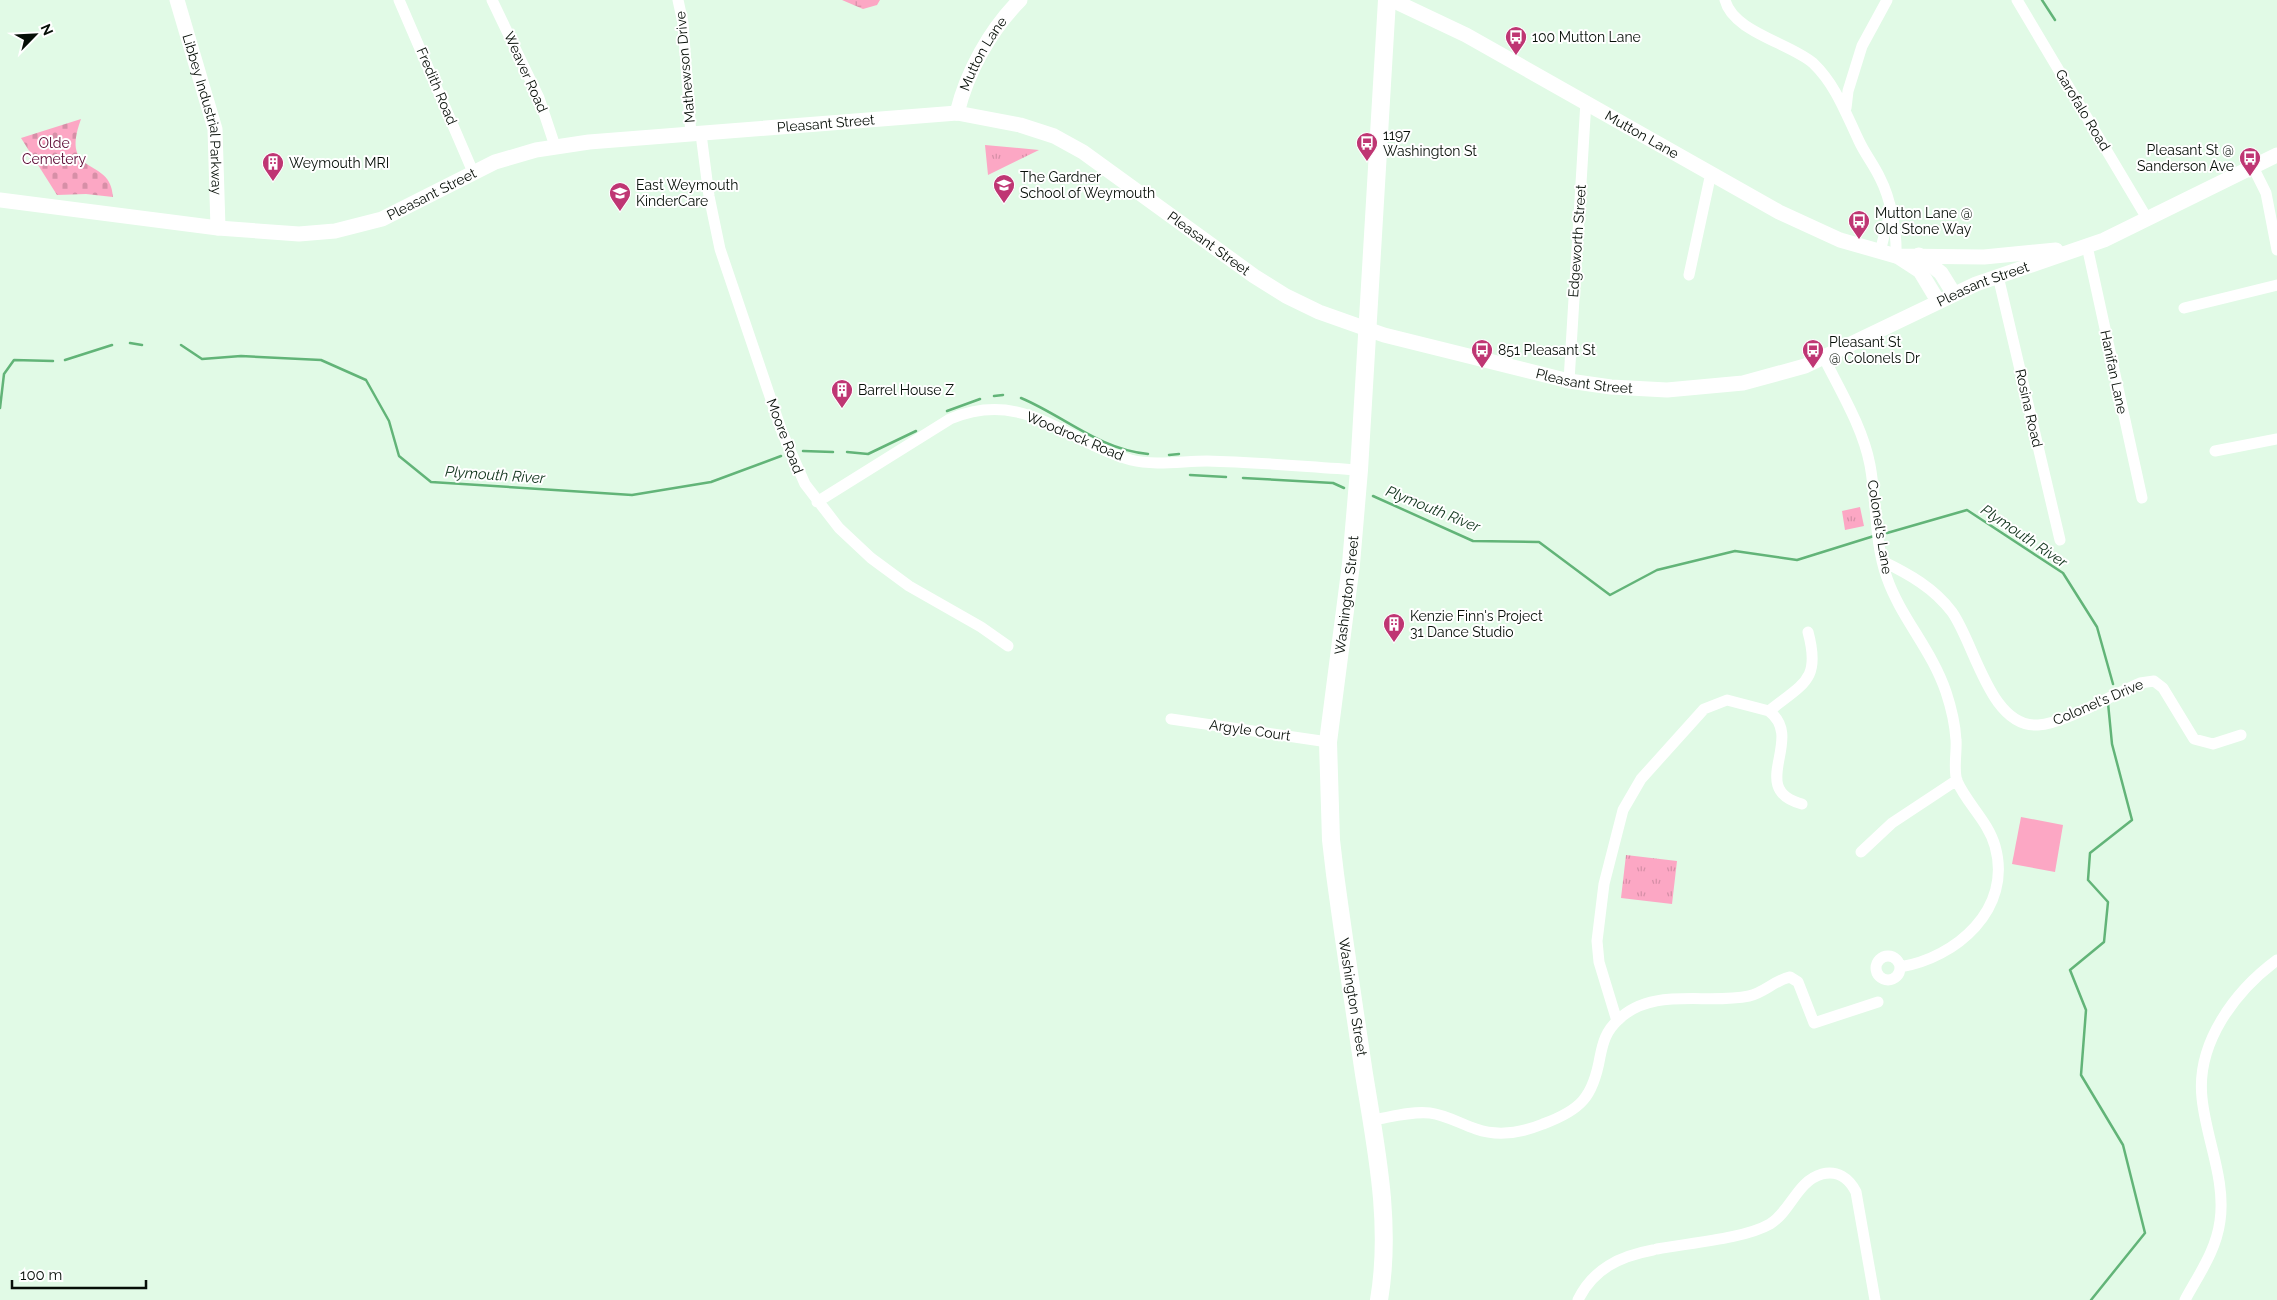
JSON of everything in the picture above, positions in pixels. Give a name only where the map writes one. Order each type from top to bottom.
[{"type":"main road","name":"Libbey Industrial Parkway","points":[[177,0],[215,129],[218,228]]},
{"type":"main road","name":"Mutton Lane","points":[[957,113],[968,78],[1001,22],[1020,0]]},
{"type":"main road","name":"Washington Street","points":[[1379,1300],[1384,1241],[1381,1186],[1373,1120],[1335,874],[1331,840],[1328,742],[1350,573],[1359,470],[1387,0]]},
{"type":"main road","name":"Mutton Lane","points":[[1392,0],[1466,35],[1806,226],[1840,240],[1896,256],[1984,257],[2087,246]]},
{"type":"main road","name":"Pleasant Street","points":[[0,200],[218,228],[299,234],[354,227],[382,219],[473,172],[515,155],[555,146],[957,113],[1020,124],[1054,136],[1100,163],[1272,288],[1314,309],[1367,330],[1450,353],[1569,381],[1642,390],[1688,390],[1756,380],[1796,369],[1824,358],[1954,294],[1998,276],[2087,246],[2148,220],[2277,156]]},
{"type":"main road","name":"Mutton Lane","points":[[1896,256],[1925,276],[1938,301]]},
{"type":"main road","points":[[1919,256],[1941,272],[1954,294]]},
{"type":"street","name":"Fredith Road","points":[[399,0],[473,172]]},
{"type":"street","name":"Weaver Road","points":[[492,0],[539,98],[555,146]]},
{"type":"street","name":"Mathewson Drive","points":[[678,0],[683,23],[696,135]]},
{"type":"street","points":[[1726,0],[1733,15],[1741,23],[1788,46],[1813,64],[1846,108],[1862,146],[1881,178],[1896,234],[1896,256]]},
{"type":"street","points":[[1846,108],[1848,90],[1862,46],[1887,0]]},
{"type":"street","name":"Garofalo Road","points":[[2017,0],[2148,220]]},
{"type":"street","name":"Edgeworth Street","points":[[1569,381],[1586,101]]},
{"type":"street","name":"Moore Road","points":[[696,135],[720,249],[790,454],[804,484],[839,528],[872,558],[909,586],[981,627],[1008,646]]},
{"type":"street","points":[[2253,167],[2266,193],[2277,250]]},
{"type":"street","points":[[1689,275],[1711,173]]},
{"type":"street","points":[[1880,252],[1890,212]]},
{"type":"street","name":"Hanifan Lane","points":[[2087,246],[2142,498]]},
{"type":"street","name":"Rosina Road","points":[[1998,276],[2060,540]]},
{"type":"street","points":[[2184,308],[2277,285]]},
{"type":"street","name":"Colonel's Lane","points":[[1824,358],[1855,421],[1866,451],[1874,487],[1882,561],[1889,583],[1932,659],[1945,690],[1956,739],[1957,780]]},
{"type":"street","name":"Woodrock Road","points":[[817,502],[950,419],[967,412],[985,409],[1019,411],[1042,420],[1104,451],[1134,460],[1165,463],[1208,461],[1359,470]]},
{"type":"street","points":[[2215,451],[2277,439]]},
{"type":"street","name":"Colonel's Drive","points":[[1882,561],[1919,580],[1944,603],[1964,633],[1994,698],[2010,716],[2019,721],[2028,725],[2056,721],[2140,683],[2154,681],[2163,688],[2194,740],[2213,744],[2241,735]]},
{"type":"street","points":[[1769,711],[1803,684],[1808,677],[1814,663],[1808,632]]},
{"type":"street","points":[[1617,1021],[1599,962],[1597,941],[1604,884],[1623,810],[1641,779],[1704,710],[1727,700],[1769,711],[1782,725],[1784,735],[1777,764],[1777,784],[1789,799],[1802,804]]},
{"type":"street","name":"Argyle Court","points":[[1171,719],[1328,742]]},
{"type":"street","points":[[1861,852],[1892,823],[1957,780],[1983,818],[1995,847],[1998,867],[1995,892],[1983,917],[1961,941],[1934,957],[1900,967]]},
{"type":"street","points":[[2185,1300],[2208,1262],[2216,1242],[2220,1220],[2221,1192],[2202,1097],[2203,1071],[2207,1053],[2227,1010],[2247,986],[2277,960]]},
{"type":"street","points":[[1373,1120],[1429,1113],[1494,1133],[1514,1132],[1544,1124],[1574,1110],[1588,1095],[1597,1075],[1604,1041],[1617,1021],[1632,1008],[1645,1003],[1662,1000],[1749,996],[1790,977],[1798,982],[1814,1023],[1878,1002]]},
{"type":"street","points":[[1578,1300],[1591,1280],[1605,1267],[1632,1254],[1746,1233],[1763,1228],[1778,1218],[1808,1181],[1820,1175],[1835,1173],[1848,1180],[1856,1192],[1875,1300]]},
{"type":"green space","points":[[842,0],[880,0],[877,5],[863,9]]},
{"type":"green space","name":"Olde Cemetery","points":[[81,119],[76,138],[76,151],[81,159],[104,176],[110,184],[113,197],[86,194],[57,195],[21,138]]},
{"type":"green space","points":[[985,145],[1039,150],[988,175]]},
{"type":"green space","points":[[1860,507],[1864,526],[1845,530],[1842,511]]},
{"type":"green space","points":[[2021,817],[2063,825],[2055,872],[2012,864]]},
{"type":"green space","points":[[1626,855],[1677,861],[1672,904],[1621,898]]},
{"type":"waterway","points":[[2042,0],[2055,20]]},
{"type":"waterway","name":"Plymouth River","points":[[130,343],[142,345]]},
{"type":"waterway","name":"Plymouth River","points":[[65,360],[112,345]]},
{"type":"waterway","name":"Plymouth River","points":[[181,345],[202,359],[241,356],[321,360],[366,380],[389,421],[399,456],[431,482],[632,495],[711,482],[781,456]]},
{"type":"waterway","name":"Plymouth River","points":[[0,408],[4,374],[14,360],[53,361]]},
{"type":"waterway","name":"Plymouth River","points":[[994,396],[1003,395]]},
{"type":"waterway","name":"Plymouth River","points":[[1021,398],[1098,439],[1114,446],[1148,454]]},
{"type":"waterway","name":"Plymouth River","points":[[947,411],[980,399]]},
{"type":"waterway","name":"Plymouth River","points":[[847,452],[868,454],[916,431]]},
{"type":"waterway","name":"Plymouth River","points":[[803,451],[833,452]]},
{"type":"waterway","name":"Plymouth River","points":[[1169,455],[1179,454]]},
{"type":"waterway","name":"Plymouth River","points":[[1190,475],[1226,477]]},
{"type":"waterway","name":"Plymouth River","points":[[1243,478],[1333,483],[1344,488]]},
{"type":"waterway","name":"Plymouth River","points":[[1373,496],[1473,541],[1539,542],[1610,595],[1657,570],[1735,551],[1797,560],[1874,536]]},
{"type":"waterway","name":"Plymouth River","points":[[1887,533],[1967,510],[2063,573],[2097,627],[2113,684]]},
{"type":"waterway","name":"Plymouth River","points":[[2091,1300],[2145,1233],[2123,1145],[2081,1075],[2086,1010],[2070,970],[2104,942],[2108,902],[2088,880],[2090,853],[2132,820],[2112,744],[2108,703]]},
{"type":"place","name":"100 Mutton Lane","points":[[1516,56]]},
{"type":"place","name":"1197 Washington St","points":[[1367,162]]},
{"type":"place","name":"Pleasant St @ Sanderson Ave","points":[[2250,177]]},
{"type":"place","name":"Weymouth MRI","points":[[273,182]]},
{"type":"place","name":"The Gardner School of Weymouth","points":[[1004,204]]},
{"type":"place","name":"East Weymouth KinderCare","points":[[620,212]]},
{"type":"place","name":"Mutton Lane @ Old Stone Way","points":[[1859,240]]},
{"type":"place","name":"851 Pleasant St","points":[[1482,369]]},
{"type":"place","name":"Pleasant St @ Colonels Dr","points":[[1813,369]]},
{"type":"place","name":"Barrel House Z","points":[[842,409]]},
{"type":"place","name":"Kenzie Finn's Project 31 Dance Studio","points":[[1394,643]]}]
